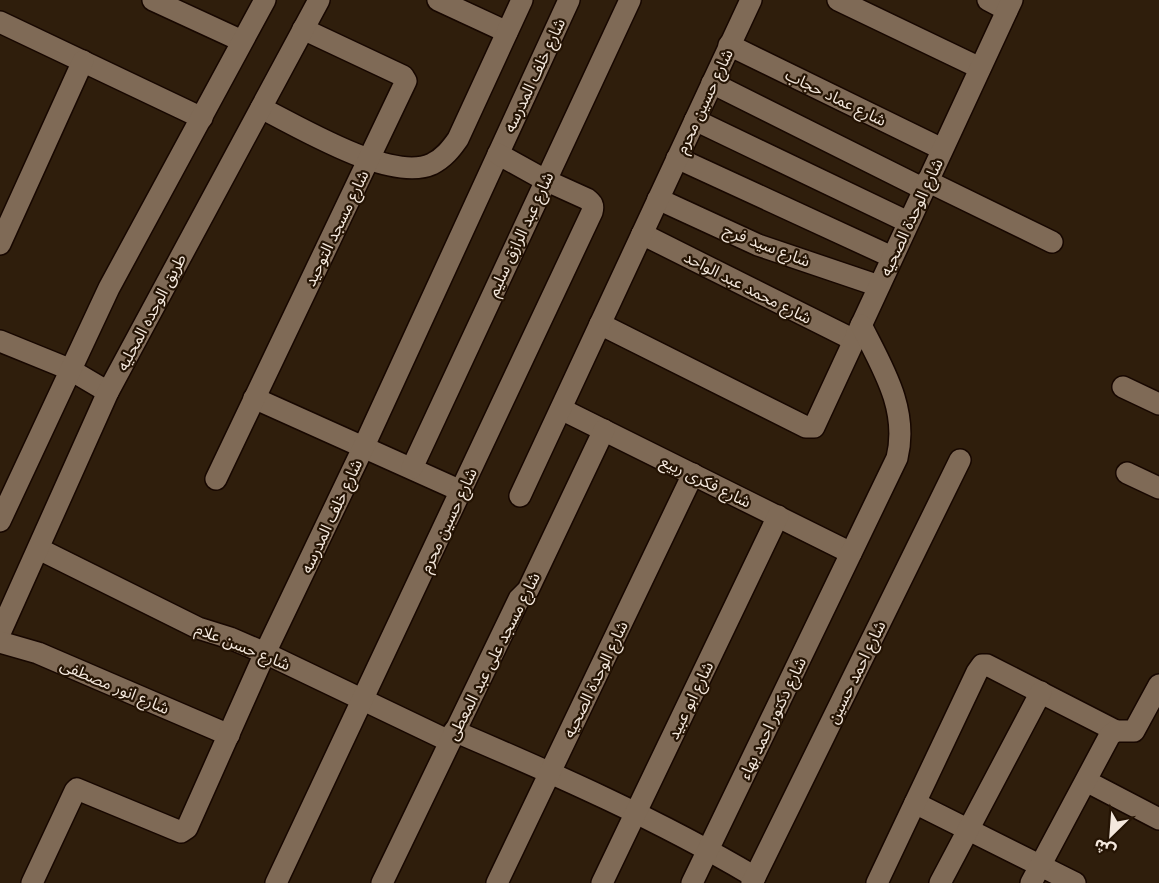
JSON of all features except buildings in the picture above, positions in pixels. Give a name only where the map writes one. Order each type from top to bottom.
[{"type":"street","points":[[153,0],[242,41]]},
{"type":"street","points":[[1,515],[114,277],[264,0]]},
{"type":"street","name":"طريق الوحده المحليه","points":[[0,633],[108,392],[319,0]]},
{"type":"street","points":[[438,0],[507,32]]},
{"type":"street","points":[[261,108],[369,159],[388,165],[412,168],[431,164],[447,154],[458,139],[522,0]]},
{"type":"street","name":"شارع خلف المدرسه","points":[[32,883],[77,789],[183,832],[187,828],[265,653],[364,446],[568,0]]},
{"type":"street","name":"شارع عبد الرازق سليم","points":[[412,468],[630,0]]},
{"type":"street","name":"شارع حسين محرم","points":[[520,496],[751,0]]},
{"type":"street","points":[[837,0],[980,68]]},
{"type":"street","points":[[988,0],[1010,5]]},
{"type":"street","name":"شارع الوحدة الصحيه","points":[[600,324],[806,428],[812,428],[1010,5]]},
{"type":"street","points":[[0,22],[202,118]]},
{"type":"street","name":"شارع مسجد التوحيد","points":[[216,479],[406,83],[405,79],[303,29]]},
{"type":"street","name":"شارع عماد حجاب","points":[[729,45],[942,149]]},
{"type":"street","points":[[0,244],[83,62]]},
{"type":"street","points":[[712,83],[1052,242]]},
{"type":"street","points":[[695,120],[908,222]]},
{"type":"street","name":"شارع حسين محرم","points":[[276,883],[592,212],[593,207],[587,199],[545,180],[498,154]]},
{"type":"street","points":[[677,158],[892,257]]},
{"type":"street","name":"شارع سيد فرج","points":[[658,199],[758,244],[879,286]]},
{"type":"street","name":"شارع محمد عبد الواحد","points":[[642,234],[858,332]]},
{"type":"street","name":"شارع دكتور احمد بهاء","points":[[692,883],[897,458],[901,442],[894,392],[858,332]]},
{"type":"street","points":[[0,341],[69,369],[108,392]]},
{"type":"street","points":[[1123,387],[1159,404]]},
{"type":"street","points":[[254,398],[462,491]]},
{"type":"street","name":"شارع فكرى ربيع","points":[[561,409],[851,553]]},
{"type":"street","name":"شارع مسجد على عبد المعطى","points":[[382,883],[519,599],[528,590],[604,430]]},
{"type":"street","name":"شارع احمد حسين","points":[[754,880],[960,460]]},
{"type":"street","points":[[1127,473],[1159,488]]},
{"type":"street","name":"شارع الوحدة الصحيه","points":[[497,883],[693,474]]},
{"type":"street","name":"شارع ابو عبيد","points":[[602,883],[778,516]]},
{"type":"street","name":"شارع حسن علام","points":[[39,549],[194,626],[265,653],[363,700],[550,772],[708,849],[754,880]]},
{"type":"street","name":"شارع انور مصطفى","points":[[0,642],[38,653],[229,735]]},
{"type":"street","points":[[877,883],[982,665],[987,665],[1116,731],[1134,731],[1159,685]]},
{"type":"street","points":[[940,883],[1041,692]]},
{"type":"street","points":[[1036,875],[1110,735],[1116,731]]},
{"type":"street","points":[[1086,781],[1159,819]]},
{"type":"street","points":[[915,803],[968,829],[1036,875],[1075,883]]}]
